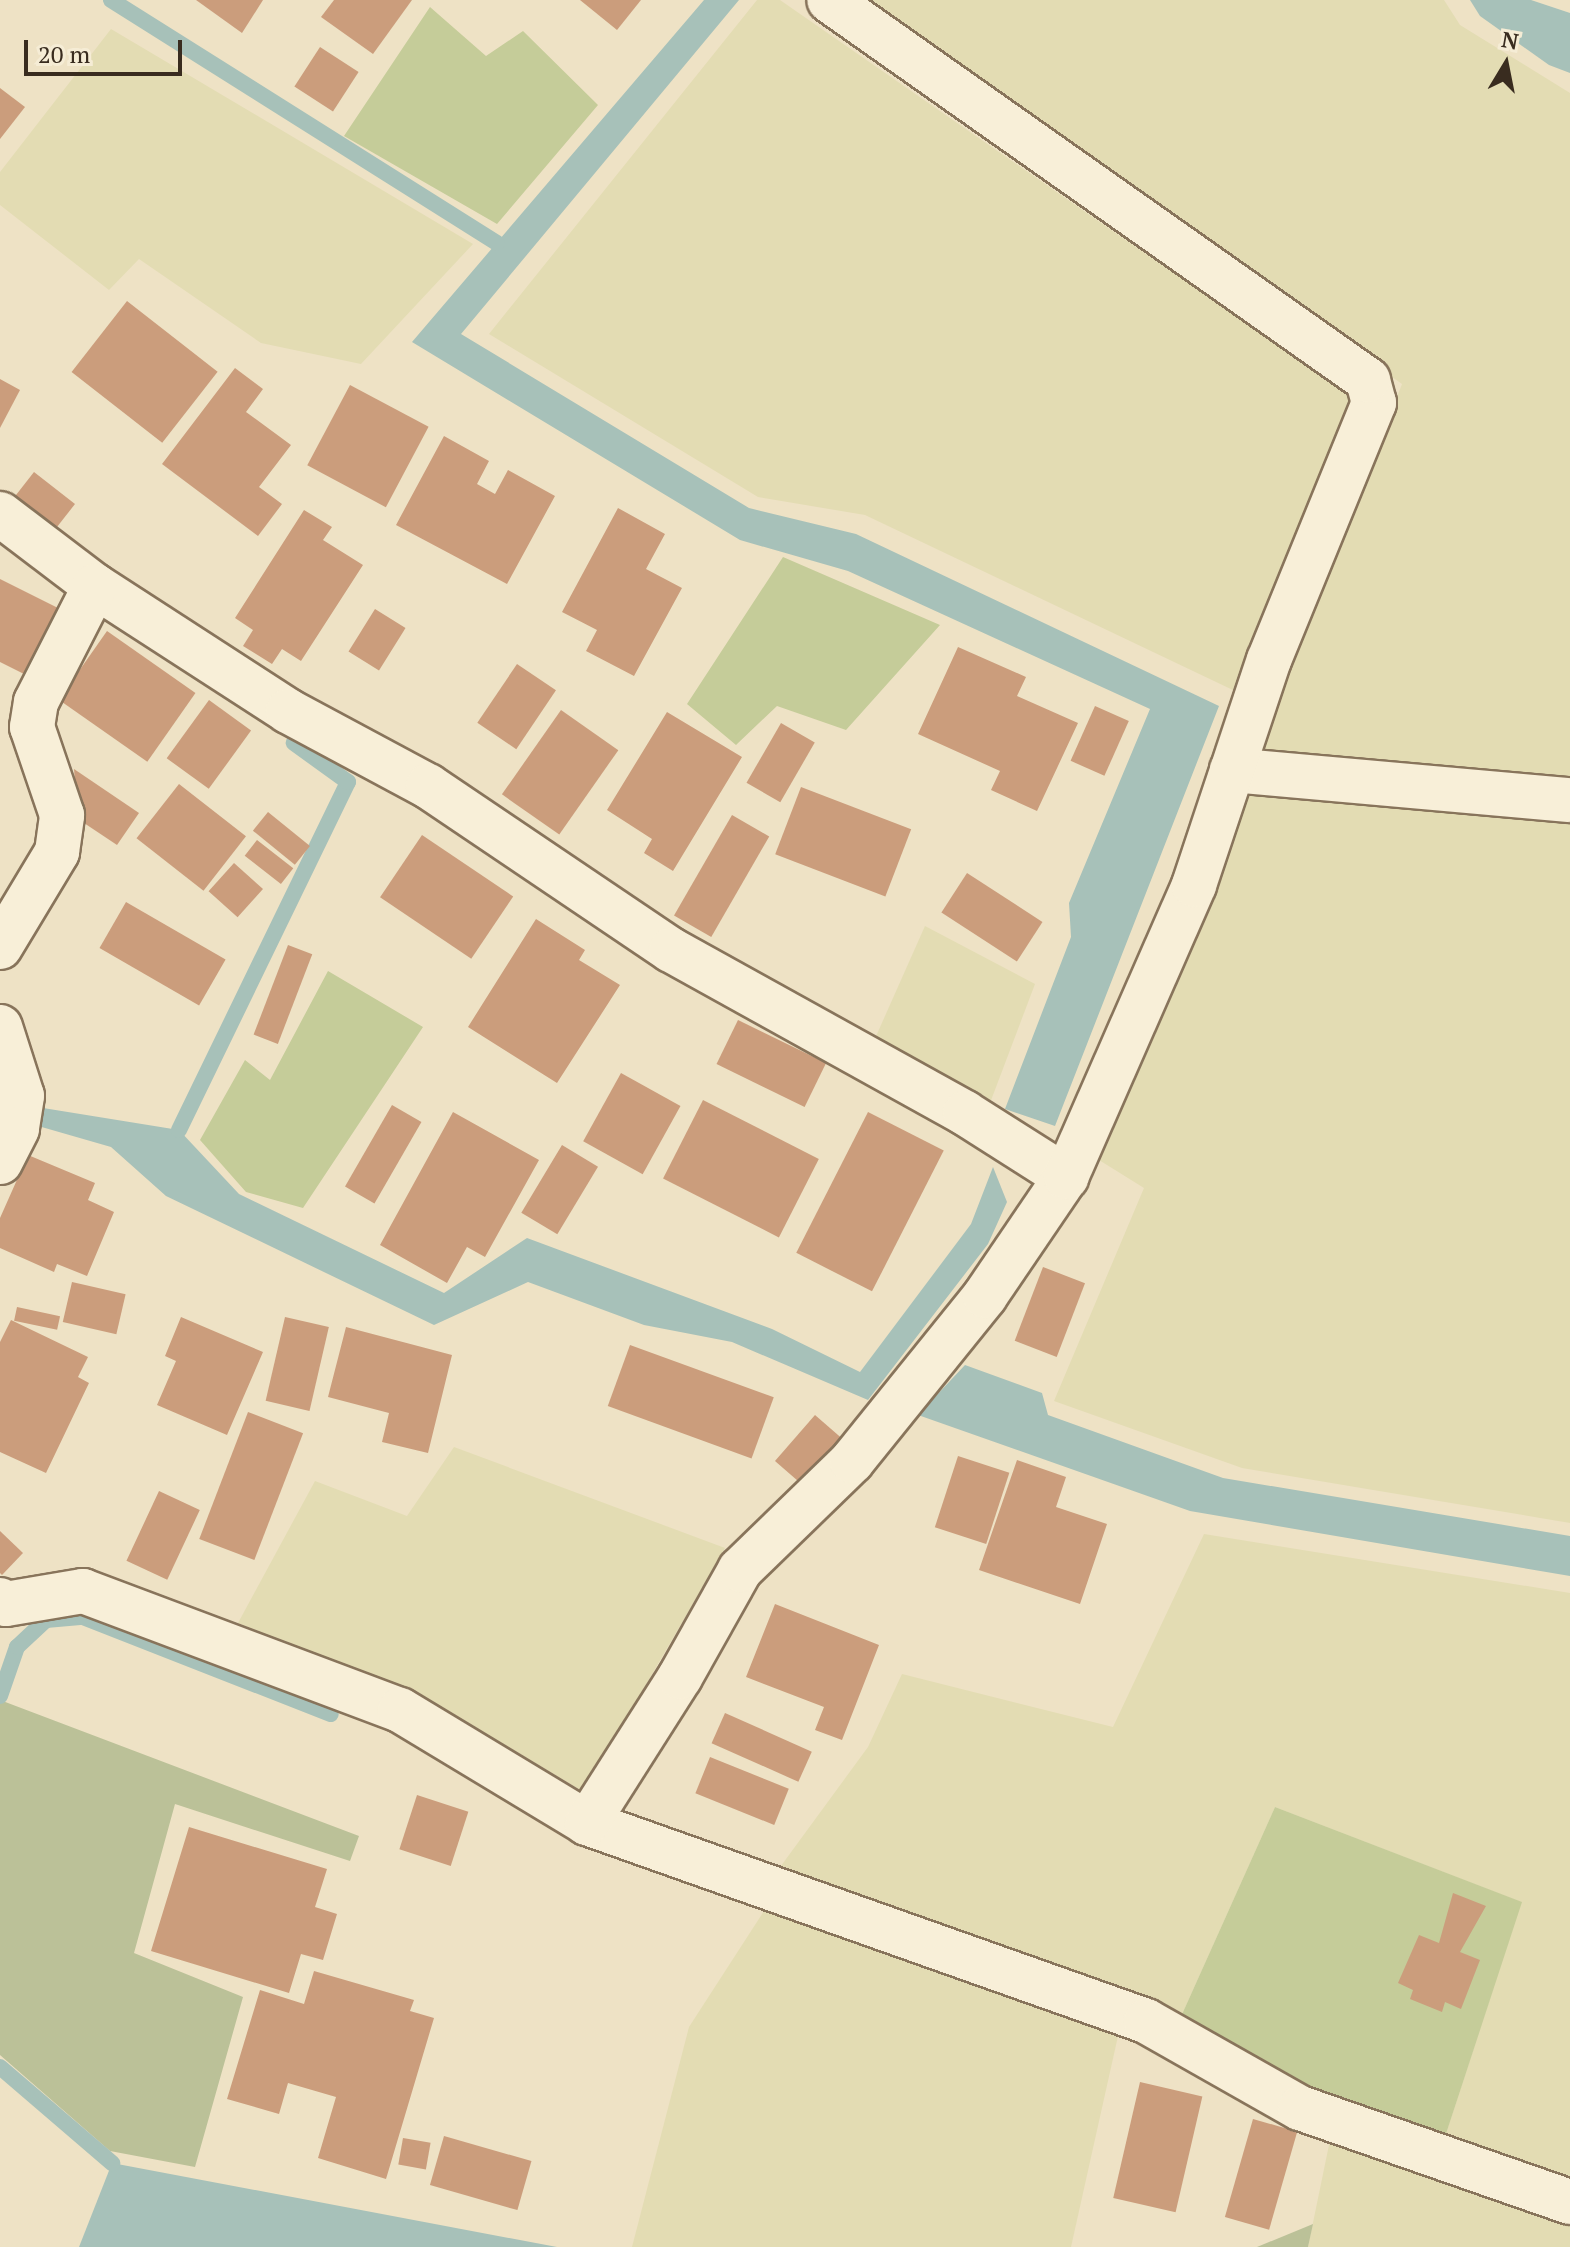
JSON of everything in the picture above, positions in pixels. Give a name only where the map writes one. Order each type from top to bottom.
[{"type":"street","points":[[587,1823],[680,1677],[740,1570],[852,1461],[985,1296],[1066,1177],[1194,885],[1269,660],[1374,403],[1368,380],[829,0]]},
{"type":"street","points":[[0,514],[95,586],[288,711],[428,786],[671,950],[965,1113],[1066,1177]]},
{"type":"street","points":[[0,947],[57,852],[62,815],[32,727],[36,702],[95,586]]},
{"type":"street","points":[[1232,770],[1570,800]]},
{"type":"street","points":[[0,1027],[13,1129]]},
{"type":"street","points":[[2,1608],[83,1591],[400,1710],[587,1823],[1146,2021],[1300,2108],[1570,2202]]},
{"type":"shaded area","points":[[757,0],[780,0],[1352,397],[1235,691],[865,515],[758,497],[489,334]]},
{"type":"shaded area","points":[[860,0],[1444,0],[1460,25],[1570,93],[1570,776],[1259,751],[1402,384]]},
{"type":"shaded area","points":[[111,29],[473,244],[361,364],[261,343],[139,259],[109,290],[0,205],[0,172]]},
{"type":"shaded area","points":[[1246,793],[1570,822],[1570,1523],[1242,1468],[1054,1401],[1144,1188],[1099,1160]]},
{"type":"shaded area","points":[[925,926],[1035,984],[990,1103],[873,1043]]},
{"type":"shaded area","points":[[454,1447],[725,1548],[584,1792],[431,1701],[238,1623],[315,1481],[407,1516]]},
{"type":"shaded area","points":[[1204,1534],[1570,1593],[1570,2181],[1444,2140],[1521,1902],[1275,1807],[1179,2021],[778,1870],[868,1747],[902,1674],[1113,1727]]},
{"type":"shaded area","points":[[766,1908],[1118,2036],[1071,2247],[632,2247],[689,2027]]},
{"type":"shaded area","points":[[1330,2140],[1570,2221],[1570,2247],[1308,2247]]},
{"type":"green space","points":[[430,7],[486,56],[523,31],[598,105],[497,224],[344,136]]},
{"type":"green space","points":[[783,557],[940,625],[846,730],[777,706],[736,745],[687,704]]},
{"type":"green space","points":[[328,971],[423,1027],[303,1208],[246,1192],[200,1140],[245,1060],[270,1080]]},
{"type":"green space","points":[[0,1700],[359,1836],[350,1861],[175,1804],[134,1953],[243,1997],[195,2167],[110,2151],[0,2055]]},
{"type":"green space","points":[[1275,1807],[1522,1902],[1444,2140],[1313,2093],[1179,2021]]},
{"type":"green space","points":[[1313,2224],[1308,2247],[1257,2247]]},
{"type":"water","points":[[704,0],[739,0],[461,334],[749,508],[856,534],[1219,706],[1055,1126],[1005,1109],[1071,937],[1069,903],[1150,709],[848,571],[740,540],[412,342]]},
{"type":"water","points":[[1470,0],[1531,0],[1570,13],[1570,73],[1549,65],[1480,16]]},
{"type":"water","points":[[6,1102],[179,1130],[239,1194],[444,1293],[527,1238],[772,1329],[860,1372],[971,1224],[993,1167],[1007,1202],[988,1244],[868,1400],[732,1342],[644,1325],[528,1282],[434,1325],[166,1196],[111,1147],[0,1115]]},
{"type":"water","points":[[965,1365],[1042,1393],[1048,1415],[1223,1478],[1570,1536],[1570,1576],[1190,1511],[918,1415]]},
{"type":"water","points":[[112,2163],[557,2247],[79,2247]]},
{"type":"building","points":[[196,0],[263,0],[242,33]]},
{"type":"building","points":[[334,0],[412,0],[373,54],[321,17]]},
{"type":"building","points":[[580,0],[641,0],[617,30]]},
{"type":"building","points":[[320,47],[359,72],[333,111],[294,86]]},
{"type":"building","points":[[0,88],[25,107],[0,139]]},
{"type":"building","points":[[127,301],[218,372],[162,443],[72,372]]},
{"type":"building","points":[[235,368],[263,389],[246,412],[291,445],[259,487],[282,504],[258,536],[162,464]]},
{"type":"building","points":[[0,379],[20,390],[0,428]]},
{"type":"building","points":[[350,385],[429,427],[386,507],[307,465]]},
{"type":"building","points":[[444,436],[489,461],[477,484],[495,494],[508,470],[555,496],[507,584],[396,525]]},
{"type":"building","points":[[34,472],[75,504],[54,531],[13,499]]},
{"type":"building","points":[[618,508],[665,534],[646,569],[682,588],[634,676],[586,651],[597,630],[562,612]]},
{"type":"building","points":[[304,510],[332,527],[323,540],[363,565],[301,661],[282,649],[272,664],[243,646],[253,630],[235,618]]},
{"type":"building","points":[[0,579],[60,609],[28,676],[0,662]]},
{"type":"building","points":[[375,609],[406,628],[379,670],[349,651]]},
{"type":"building","points":[[107,631],[195,693],[147,762],[59,700]]},
{"type":"building","points":[[958,647],[1026,677],[1017,696],[1078,723],[1037,811],[991,790],[1000,771],[918,734]]},
{"type":"building","points":[[517,664],[556,690],[516,749],[477,723]]},
{"type":"building","points":[[209,700],[251,731],[209,789],[167,758]]},
{"type":"building","points":[[1095,706],[1129,721],[1104,776],[1071,761]]},
{"type":"building","points":[[561,710],[618,750],[559,835],[502,794]]},
{"type":"building","points":[[667,712],[742,757],[673,871],[644,853],[652,839],[607,810]]},
{"type":"building","points":[[781,723],[815,742],[780,802],[746,783]]},
{"type":"building","points":[[74,769],[139,813],[117,845],[78,819]]},
{"type":"building","points":[[179,784],[246,836],[204,891],[137,838]]},
{"type":"building","points":[[801,787],[911,829],[885,897],[775,854]]},
{"type":"building","points":[[268,812],[310,846],[295,865],[253,831]]},
{"type":"building","points":[[732,815],[769,836],[711,937],[674,915]]},
{"type":"building","points":[[422,835],[513,897],[471,959],[380,897]]},
{"type":"building","points":[[257,840],[293,868],[281,884],[245,856]]},
{"type":"building","points":[[234,863],[263,889],[238,917],[209,891]]},
{"type":"building","points":[[967,873],[1042,922],[1017,961],[941,912]]},
{"type":"building","points":[[126,902],[226,960],[199,1005],[100,948]]},
{"type":"building","points":[[536,919],[585,950],[579,960],[620,985],[557,1083],[468,1027]]},
{"type":"building","points":[[288,945],[312,954],[278,1044],[254,1035]]},
{"type":"building","points":[[738,1020],[826,1063],[805,1107],[717,1064]]},
{"type":"building","points":[[621,1073],[680,1106],[643,1174],[583,1141]]},
{"type":"building","points":[[703,1100],[819,1159],[779,1237],[663,1178]]},
{"type":"building","points":[[392,1105],[421,1122],[374,1203],[345,1186]]},
{"type":"building","points":[[453,1112],[539,1160],[485,1257],[467,1247],[447,1283],[380,1245]]},
{"type":"building","points":[[868,1112],[944,1151],[872,1291],[796,1253]]},
{"type":"building","points":[[562,1145],[598,1167],[557,1234],[521,1213]]},
{"type":"building","points":[[28,1155],[95,1183],[88,1200],[114,1212],[87,1276],[57,1264],[54,1272],[0,1248],[0,1218]]},
{"type":"building","points":[[1043,1267],[1085,1283],[1057,1357],[1015,1341]]},
{"type":"building","points":[[72,1282],[126,1294],[116,1334],[63,1322]]},
{"type":"building","points":[[17,1307],[60,1316],[57,1330],[14,1321]]},
{"type":"building","points":[[181,1317],[263,1352],[227,1435],[157,1405],[176,1361],[165,1356]]},
{"type":"building","points":[[285,1317],[329,1327],[310,1411],[266,1401]]},
{"type":"building","points":[[11,1320],[88,1357],[78,1377],[89,1383],[46,1473],[0,1452],[0,1342]]},
{"type":"building","points":[[346,1327],[452,1355],[428,1453],[382,1442],[389,1413],[328,1397]]},
{"type":"building","points":[[630,1345],[774,1397],[752,1458],[608,1406]]},
{"type":"building","points":[[248,1412],[303,1433],[254,1560],[199,1539]]},
{"type":"building","points":[[815,1415],[845,1441],[805,1487],[775,1461]]},
{"type":"building","points":[[958,1456],[1009,1473],[986,1544],[935,1527]]},
{"type":"building","points":[[1017,1460],[1066,1477],[1056,1507],[1107,1524],[1080,1604],[979,1570]]},
{"type":"building","points":[[159,1491],[200,1510],[167,1580],[126,1561]]},
{"type":"building","points":[[0,1531],[23,1553],[2,1575],[0,1573]]},
{"type":"building","points":[[775,1604],[879,1645],[842,1740],[815,1730],[824,1707],[746,1677]]},
{"type":"building","points":[[725,1713],[812,1752],[798,1782],[712,1743]]},
{"type":"building","points":[[710,1757],[789,1789],[774,1825],[695,1793]]},
{"type":"building","points":[[417,1795],[468,1812],[451,1866],[399,1849]]},
{"type":"building","points":[[189,1827],[327,1869],[315,1907],[337,1914],[323,1960],[301,1954],[289,1993],[151,1951]]},
{"type":"building","points":[[1453,1893],[1486,1906],[1460,1952],[1480,1960],[1461,2009],[1445,2002],[1442,2012],[1410,1999],[1413,1990],[1398,1983],[1419,1935],[1439,1943]]},
{"type":"building","points":[[314,1971],[414,2000],[410,2011],[434,2018],[386,2179],[318,2158],[336,2097],[288,2083],[279,2114],[227,2099],[260,1990],[304,2004]]},
{"type":"building","points":[[1140,2082],[1202,2096],[1176,2212],[1113,2198]]},
{"type":"building","points":[[1253,2119],[1297,2132],[1269,2230],[1225,2217]]},
{"type":"building","points":[[444,2136],[531,2161],[517,2210],[430,2185]]},
{"type":"building","points":[[403,2138],[431,2143],[426,2169],[398,2165]]},
{"type":"waterway","points":[[111,0],[497,243]]},
{"type":"waterway","points":[[179,1130],[348,782],[294,743]]},
{"type":"waterway","points":[[0,1696],[17,1647],[46,1620],[83,1617],[331,1714]]},
{"type":"waterway","points":[[0,2067],[112,2163]]}]
